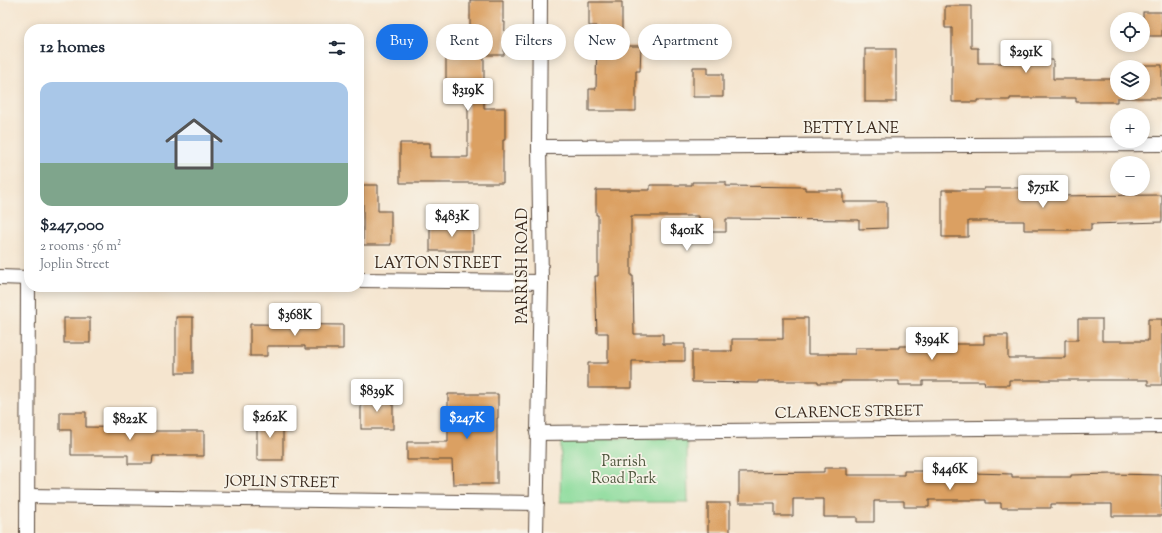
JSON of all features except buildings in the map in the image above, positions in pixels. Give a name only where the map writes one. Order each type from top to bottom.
[{"type":"street","name":"PARRISH ROAD","points":[[536,533],[541,282],[539,147],[540,0]]},
{"type":"street","name":"BETTY LANE","points":[[539,147],[1162,144]]},
{"type":"street","points":[[0,278],[24,278]]},
{"type":"street","name":"LAYTON STREET","points":[[364,280],[541,282]]},
{"type":"street","points":[[27,533],[28,292]]},
{"type":"street","name":"CLARENCE STREET","points":[[537,433],[1162,426]]},
{"type":"street","name":"JOPLIN STREET","points":[[28,496],[537,503]]},
{"type":"green space","name":"Parrish Road Park","points":[[561,438],[687,439],[688,502],[560,502]]}]
